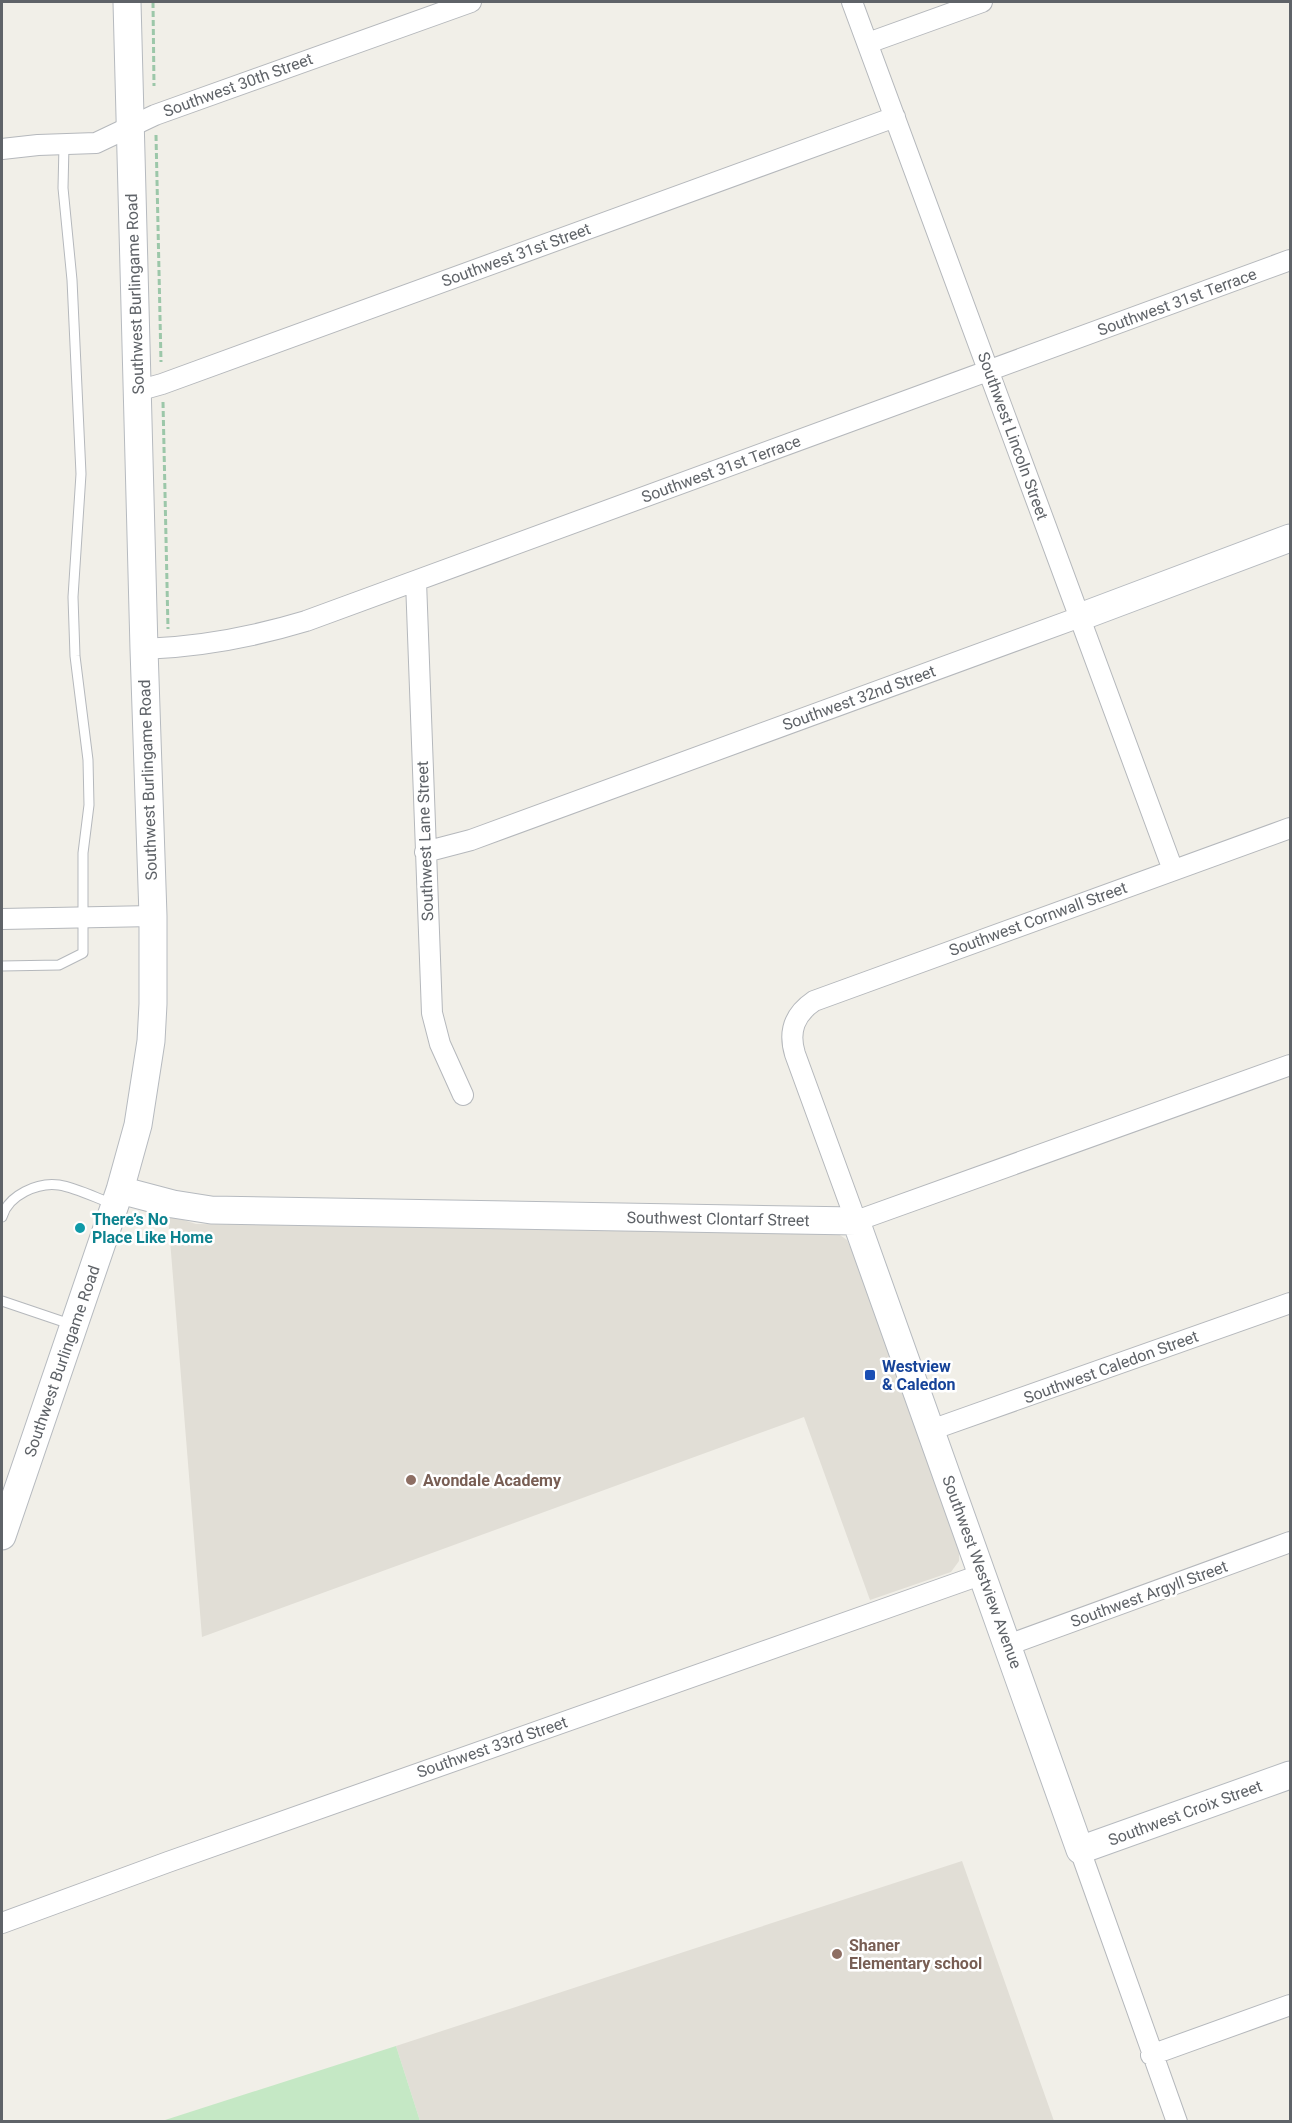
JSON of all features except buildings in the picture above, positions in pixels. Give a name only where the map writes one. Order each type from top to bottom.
[{"type":"street","name":"Southwest Burlingame Road","points":[[2,1536],[118,1197],[138,1125],[151,1041],[153,916],[137,391],[143,130],[127,2]]},
{"type":"street","name":"Southwest 30th Street","points":[[2,149],[96,143],[143,130],[155,115],[471,2]]},
{"type":"street","name":"Southwest Lincoln Street","points":[[852,2],[1173,870]]},
{"type":"street","points":[[868,44],[982,2]]},
{"type":"street","name":"Southwest 31st Street","points":[[137,391],[162,384],[895,117]]},
{"type":"street","name":"Southwest 31st Terrace","points":[[144,649],[189,646],[264,634],[306,621],[1290,260]]},
{"type":"street","name":"Southwest 32nd Street","points":[[425,852],[471,840],[1290,538]]},
{"type":"street","name":"Southwest Lane Street","points":[[416,581],[432,1013],[440,1044],[452,1075],[463,1095]]},
{"type":"street","name":"Southwest Cornwall Street","points":[[794,1023],[804,1008],[814,1000],[1290,828]]},
{"type":"street","points":[[2,919],[153,916]]},
{"type":"street","name":"Southwest Westview Avenue","points":[[794,1023],[793,1046],[983,1574],[1151,2055],[1177,2121]]},
{"type":"street","name":"Southwest Clontarf Street","points":[[118,1197],[211,1210],[856,1221],[1290,1065]]},
{"type":"street","name":"Southwest Caledon Street","points":[[931,1430],[1290,1303]]},
{"type":"street","name":"Southwest Argyll Street","points":[[1008,1645],[1290,1542]]},
{"type":"street","name":"Southwest 33rd Street","points":[[2,1923],[168,1862],[983,1574]]},
{"type":"street","name":"Southwest Croix Street","points":[[1080,1850],[1290,1775]]},
{"type":"street","points":[[1151,2055],[1290,2005]]},
{"type":"lane","points":[[2,966],[59,965],[84,953],[83,853],[89,805],[88,760],[75,656],[73,597],[81,474],[72,280],[63,188],[64,145]]},
{"type":"lane","points":[[2,1217],[4,1210],[19,1194],[40,1187],[59,1185],[118,1197]]},
{"type":"lane","points":[[2,1300],[74,1325]]},
{"type":"path","points":[[153,2],[154,86]]},
{"type":"path","points":[[143,130],[161,362]]},
{"type":"path","points":[[163,400],[168,629]]},
{"type":"shaded area","name":"Avondale Academy","points":[[168,1215],[196,1224],[837,1233],[847,1240],[855,1258],[959,1544],[959,1561],[951,1572],[870,1600],[804,1417],[202,1637]]},
{"type":"shaded area","name":"Shaner Elementary school","points":[[962,1861],[1054,2121],[420,2121],[396,2046]]},
{"type":"green space","points":[[396,2046],[420,2121],[162,2121]]},
{"type":"place","name":"There’s No Place Like Home","points":[[80,1228]]},
{"type":"place","name":"Westview & Caledon","points":[[870,1375]]},
{"type":"place","name":"Avondale Academy","points":[[411,1480]]},
{"type":"place","name":"Shaner Elementary school","points":[[837,1954]]}]
